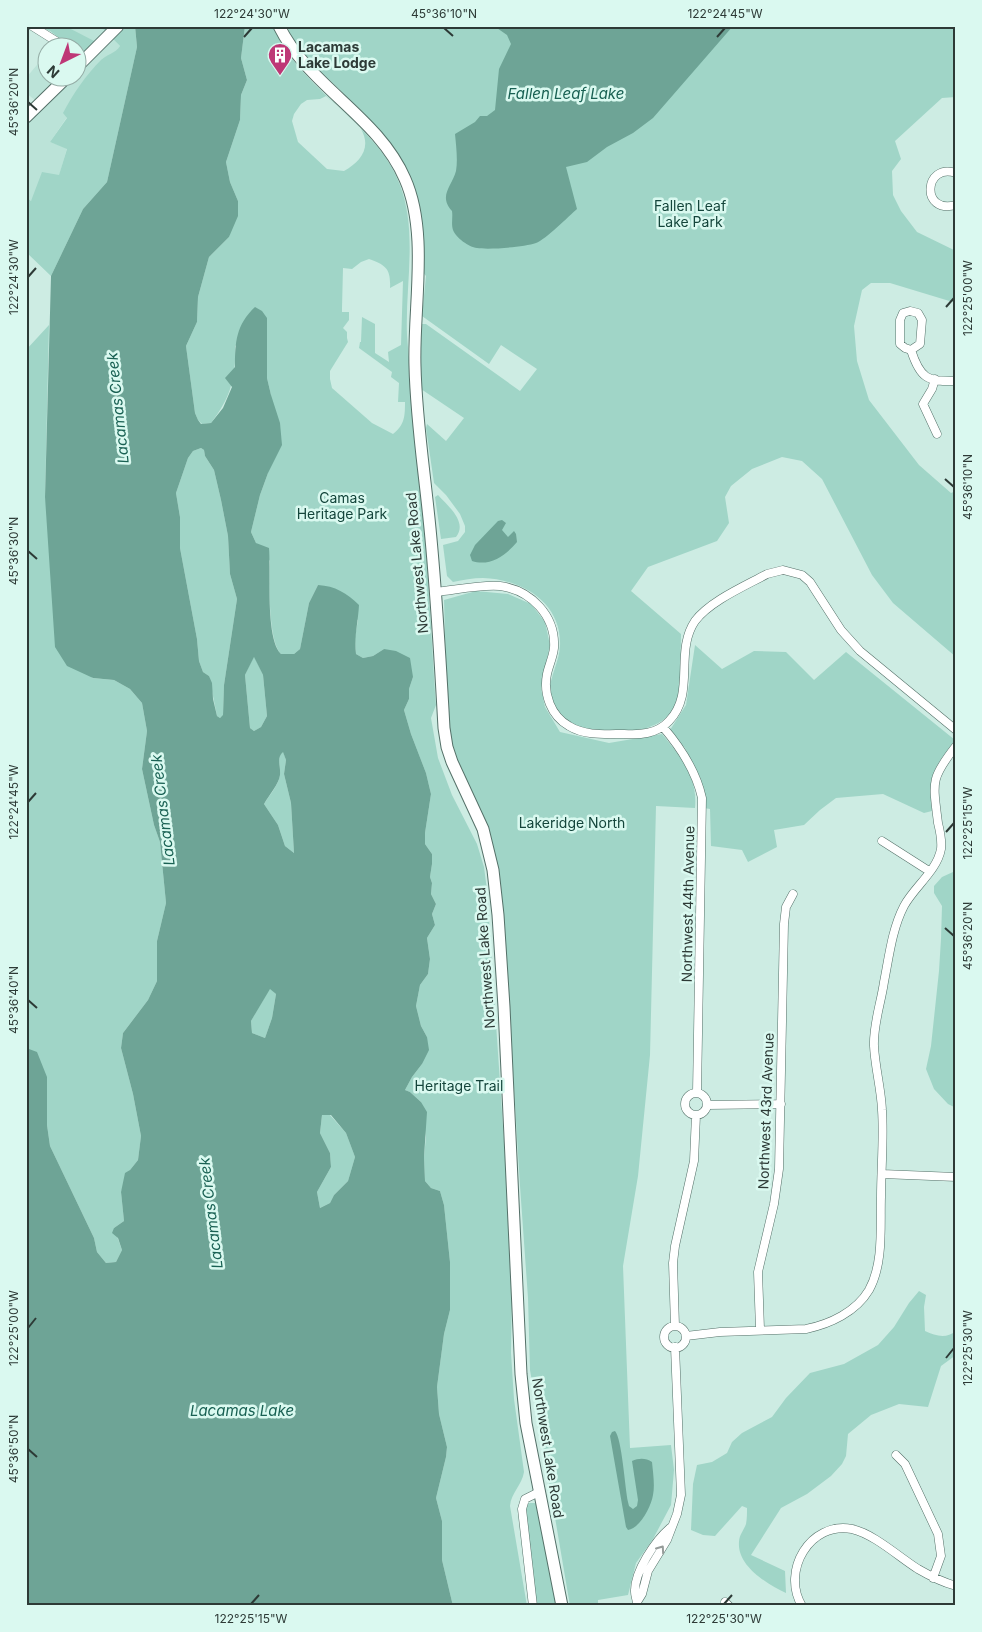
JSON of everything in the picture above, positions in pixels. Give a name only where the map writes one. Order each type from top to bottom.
[{"type":"main road","points":[[88,53],[118,26]]},
{"type":"main road","name":"Northwest Lake Road","points":[[279,26],[285,39],[300,58],[374,131],[388,148],[399,165],[412,200],[416,221],[418,258],[415,366],[420,440],[436,592],[444,728],[452,762],[483,829],[494,870],[507,1066],[521,1374],[526,1423],[562,1606]]},
{"type":"main road","points":[[26,117],[56,88]]},
{"type":"street","points":[[32,26],[51,38]]},
{"type":"street","points":[[956,173],[946,170],[942,172],[934,178],[930,188],[932,197],[939,205],[947,207],[956,205]]},
{"type":"street","points":[[911,350],[920,344],[922,320],[918,313],[906,311],[900,320],[900,340],[902,346],[911,350],[919,371],[935,379],[956,381]]},
{"type":"street","points":[[935,379],[923,404],[937,434]]},
{"type":"street","points":[[436,592],[499,586],[517,590],[526,595],[546,615],[554,638],[554,651],[546,678],[548,699],[556,716],[570,727],[588,733],[627,734],[651,732],[663,727],[674,716],[684,691],[686,642],[698,618],[713,605],[767,574],[774,571],[789,571],[802,575],[810,582],[841,630],[860,650],[956,730]]},
{"type":"street","name":"Northwest 44th Avenue","points":[[637,1604],[634,1592],[642,1566],[659,1537],[670,1528],[676,1514],[681,1490],[675,1347],[668,1344],[665,1337],[668,1330],[675,1326],[673,1263],[694,1161],[696,1116],[689,1113],[685,1105],[687,1097],[697,1093],[702,798],[691,766],[663,727]]},
{"type":"street","points":[[686,1336],[760,1329],[806,1329],[820,1326],[852,1309],[868,1291],[879,1255],[882,1174],[882,1109],[874,1048],[876,1029],[897,922],[905,904],[930,871],[939,855],[941,844],[934,794],[936,776],[944,761],[956,746]]},
{"type":"street","points":[[882,840],[930,871]]},
{"type":"street","name":"Northwest 43rd Avenue","points":[[760,1329],[758,1272],[778,1181],[784,924],[786,907],[793,894]]},
{"type":"street","points":[[696,1116],[703,1113],[707,1105],[704,1095],[697,1093]]},
{"type":"street","points":[[707,1105],[781,1104]]},
{"type":"street","points":[[882,1174],[956,1177]]},
{"type":"street","points":[[675,1326],[682,1329],[686,1336]]},
{"type":"street","points":[[675,1347],[683,1344],[686,1336]]},
{"type":"street","points":[[896,1455],[905,1464],[938,1534],[941,1556],[933,1578]]},
{"type":"street","points":[[533,1606],[522,1509],[525,1499],[539,1492]]},
{"type":"street","points":[[802,1606],[794,1583],[799,1556],[812,1541],[830,1530],[853,1530],[869,1536],[933,1578],[956,1586]]},
{"type":"shaded area","points":[[72,26],[100,26],[120,46],[117,52],[103,58],[88,83],[88,38],[82,38],[82,36],[71,29]]},
{"type":"shaded area","points":[[38,64],[38,88],[85,88],[50,142],[67,148],[59,176],[31,201],[26,197],[26,109],[35,100],[26,93],[26,78]]},
{"type":"green space","points":[[38,26],[72,26],[71,29],[96,42],[88,49],[88,38],[59,38],[50,31]]},
{"type":"green space","points":[[100,26],[135,26],[137,47],[107,182],[83,209],[51,276],[26,252],[26,197],[31,201],[42,172],[59,175],[67,149],[50,142],[67,118],[63,113],[78,88],[88,88],[88,75],[90,72],[101,60],[116,51],[120,46]]},
{"type":"green space","points":[[245,26],[274,26],[285,49],[301,69],[339,107],[326,96],[320,99],[307,100],[301,104],[294,114],[292,121],[298,142],[327,169],[344,171],[363,154],[365,142],[361,129],[389,163],[400,185],[405,203],[410,240],[407,335],[421,486],[436,705],[431,718],[438,758],[452,795],[477,844],[484,867],[487,890],[510,1231],[512,1287],[511,1353],[514,1399],[524,1472],[512,1497],[510,1506],[527,1606],[453,1606],[442,1560],[442,1521],[436,1498],[447,1447],[439,1414],[437,1387],[444,1334],[450,1310],[450,1262],[444,1205],[440,1191],[431,1188],[425,1181],[424,1157],[426,1137],[421,1102],[405,1090],[422,1064],[427,1037],[421,1026],[416,1006],[420,985],[428,974],[430,959],[427,938],[435,925],[432,914],[436,904],[431,894],[432,854],[425,844],[431,794],[426,773],[404,710],[409,699],[409,689],[413,677],[384,649],[373,656],[363,658],[356,654],[355,637],[358,620],[318,585],[309,603],[300,649],[294,654],[281,654],[277,647],[270,610],[270,561],[256,543],[251,532],[260,495],[268,473],[271,395],[267,378],[267,318],[235,346],[231,387],[218,414],[211,423],[202,424],[195,413],[186,346],[197,322],[198,297],[209,257],[229,237],[238,201],[230,182],[226,162],[240,120],[241,95],[247,80],[241,58]],"holes":[[[369,259],[383,266],[390,276],[390,288],[403,281],[401,345],[388,352],[389,362],[375,353],[375,324],[362,317],[359,348],[392,372],[391,377],[399,383],[398,402],[405,402],[404,415],[400,427],[393,434],[372,423],[332,388],[330,379],[330,371],[348,342],[347,332],[343,328],[349,320],[349,312],[342,312],[343,268],[352,269]]]},
{"type":"green space","name":"Fallen Leaf Lake Park","points":[[287,26],[956,26],[956,97],[942,98],[895,141],[901,159],[892,171],[893,195],[901,211],[917,232],[956,251],[956,303],[890,283],[871,283],[862,290],[854,326],[857,361],[869,400],[919,465],[951,493],[956,491],[956,657],[893,603],[872,575],[822,479],[802,461],[782,457],[752,469],[731,486],[725,497],[729,523],[717,541],[648,567],[631,591],[681,634],[680,697],[669,715],[661,722],[652,726],[622,732],[581,729],[562,718],[556,711],[550,695],[550,687],[560,646],[559,631],[554,617],[547,606],[537,596],[512,583],[498,579],[483,578],[453,582],[447,576],[443,545],[458,541],[465,532],[465,526],[460,514],[434,483],[426,428],[427,424],[446,441],[464,418],[421,389],[421,324],[426,324],[520,391],[537,369],[501,345],[489,364],[422,316],[426,276],[422,271],[422,228],[383,135],[364,113],[310,61],[291,36]]},
{"type":"green space","points":[[49,325],[45,497],[92,678],[114,680],[130,689],[142,703],[147,731],[142,769],[154,825],[160,842],[166,903],[157,941],[157,981],[148,1000],[123,1033],[121,1048],[133,1094],[141,1136],[138,1160],[130,1170],[121,1192],[124,1221],[114,1228],[122,1250],[116,1262],[106,1263],[97,1252],[94,1238],[50,1146],[47,1125],[29,1049],[26,1053],[26,350]]},
{"type":"green space","points":[[201,448],[204,450],[205,456],[214,470],[228,536],[230,574],[237,599],[224,685],[223,716],[220,718],[217,716],[209,676],[203,672],[199,661],[197,639],[180,548],[180,517],[176,493],[188,458],[193,451]]},
{"type":"green space","points":[[438,495],[458,520],[460,526],[456,537],[441,539],[435,497]]},
{"type":"green space","name":"Lakeridge North","points":[[476,591],[508,594],[531,604],[545,622],[550,645],[541,688],[545,707],[560,732],[609,743],[662,734],[682,759],[694,787],[695,808],[656,806],[650,1055],[638,1176],[623,1266],[630,1448],[671,1445],[674,1470],[671,1505],[653,1539],[636,1563],[628,1595],[598,1600],[598,1606],[570,1606],[530,1370],[528,1298],[509,1006],[490,839],[451,748],[447,705],[444,600]]},
{"type":"green space","points":[[695,645],[722,669],[754,651],[786,652],[814,680],[846,652],[955,740],[934,772],[931,788],[932,811],[924,813],[883,794],[836,798],[804,825],[774,830],[777,847],[748,862],[742,850],[711,846],[710,809],[704,808],[700,777],[685,748],[670,730],[686,705]]},
{"type":"green space","points":[[254,656],[263,675],[267,716],[261,727],[254,731],[250,728],[245,675]]},
{"type":"green space","points":[[283,751],[286,760],[284,774],[291,803],[294,853],[285,846],[278,825],[264,804],[279,779],[279,760]]},
{"type":"green space","points":[[956,872],[956,1108],[948,1104],[934,1089],[926,1069],[931,1046],[941,939],[942,906],[934,893],[934,886],[942,877]]},
{"type":"green space","points":[[270,988],[276,994],[272,1018],[265,1038],[252,1033],[251,1021]]},
{"type":"green space","points":[[322,1115],[330,1115],[346,1133],[355,1157],[348,1181],[334,1195],[330,1203],[320,1208],[317,1192],[331,1167],[330,1153],[320,1133]]},
{"type":"green space","points":[[919,1291],[926,1295],[924,1307],[925,1331],[941,1336],[952,1334],[956,1331],[956,1355],[941,1366],[928,1407],[899,1404],[871,1415],[848,1434],[846,1456],[842,1464],[831,1476],[807,1494],[781,1508],[751,1555],[785,1571],[786,1593],[762,1579],[743,1559],[739,1542],[746,1524],[747,1508],[742,1506],[715,1536],[703,1535],[691,1530],[693,1484],[697,1465],[712,1462],[727,1453],[732,1442],[742,1433],[772,1417],[786,1398],[810,1373],[844,1364],[878,1345],[894,1327]]},
{"type":"green space","points":[[535,1503],[539,1508],[559,1606],[534,1606],[525,1505]]},
{"type":"water","name":"Lacamas Lake","points":[[135,26],[245,26],[241,58],[247,80],[241,95],[240,120],[226,162],[230,182],[238,201],[238,216],[229,237],[209,257],[198,297],[197,322],[186,346],[195,413],[201,424],[211,423],[223,408],[232,387],[225,378],[235,367],[236,342],[240,327],[255,307],[262,311],[267,318],[267,378],[280,423],[282,445],[268,473],[260,495],[251,532],[256,543],[269,548],[271,619],[276,646],[281,654],[294,654],[300,649],[309,603],[318,585],[340,591],[359,605],[356,654],[363,658],[373,656],[384,649],[396,651],[410,658],[413,677],[409,689],[409,699],[404,710],[426,773],[431,794],[425,844],[432,854],[431,894],[436,904],[432,914],[435,925],[427,938],[430,959],[428,974],[420,985],[416,1006],[421,1026],[427,1037],[429,1050],[405,1090],[421,1102],[427,1112],[424,1157],[425,1181],[431,1188],[440,1191],[444,1205],[450,1262],[450,1310],[444,1334],[437,1387],[439,1414],[447,1447],[436,1498],[442,1521],[442,1560],[453,1606],[26,1606],[26,1053],[29,1049],[37,1052],[47,1077],[47,1125],[50,1146],[94,1238],[97,1252],[106,1263],[116,1262],[122,1250],[118,1238],[112,1233],[114,1228],[124,1221],[121,1192],[125,1173],[138,1160],[141,1136],[133,1094],[121,1048],[123,1033],[148,1000],[157,981],[157,941],[166,903],[160,842],[154,825],[142,769],[147,731],[142,703],[130,689],[114,680],[93,678],[67,666],[55,647],[45,497],[51,276],[83,209],[107,182],[137,47]],"holes":[[[201,448],[204,450],[205,456],[214,470],[228,536],[230,574],[237,599],[224,685],[223,715],[220,718],[217,716],[213,699],[212,683],[209,676],[203,672],[199,661],[197,639],[180,548],[180,517],[176,493],[188,458],[193,451]],[[254,657],[263,675],[267,716],[261,727],[254,731],[250,728],[245,675]],[[283,752],[286,760],[284,774],[291,803],[294,853],[285,846],[278,825],[264,804],[279,778],[281,754]],[[270,989],[276,994],[272,1018],[265,1038],[252,1033],[251,1021]],[[322,1115],[331,1115],[346,1133],[355,1157],[348,1181],[334,1195],[330,1203],[320,1208],[317,1192],[331,1167],[330,1153],[320,1133]]]},
{"type":"water","name":"Fallen Leaf Lake","points":[[494,26],[733,26],[653,118],[587,162],[566,167],[577,209],[557,228],[536,243],[515,247],[482,249],[467,244],[455,233],[452,225],[452,211],[446,201],[446,196],[456,171],[455,134],[475,122],[480,116],[487,116],[495,110],[499,69],[511,44],[507,35]]},
{"type":"water","points":[[502,520],[506,523],[502,530],[508,537],[514,531],[517,542],[497,559],[485,562],[472,561],[470,555],[475,545],[498,521]]},
{"type":"water","points":[[615,1431],[621,1453],[628,1502],[629,1506],[633,1509],[637,1506],[638,1500],[632,1461],[642,1459],[652,1462],[654,1487],[652,1500],[641,1521],[628,1530],[610,1436]]},
{"type":"place","name":"Lacamas Lake Lodge","points":[[280,76]]},
{"type":"water label","name":"Lacamas Creek","points":[[118,408]]},
{"type":"water label","name":"Lacamas Creek","points":[[163,810]]},
{"type":"water label","name":"Lacamas Creek","points":[[211,1213]]},
{"type":"park label","name":"Camas Heritage Park","points":[[342,506]]},
{"type":"park label","name":"Heritage Trail","points":[[459,1086]]}]
